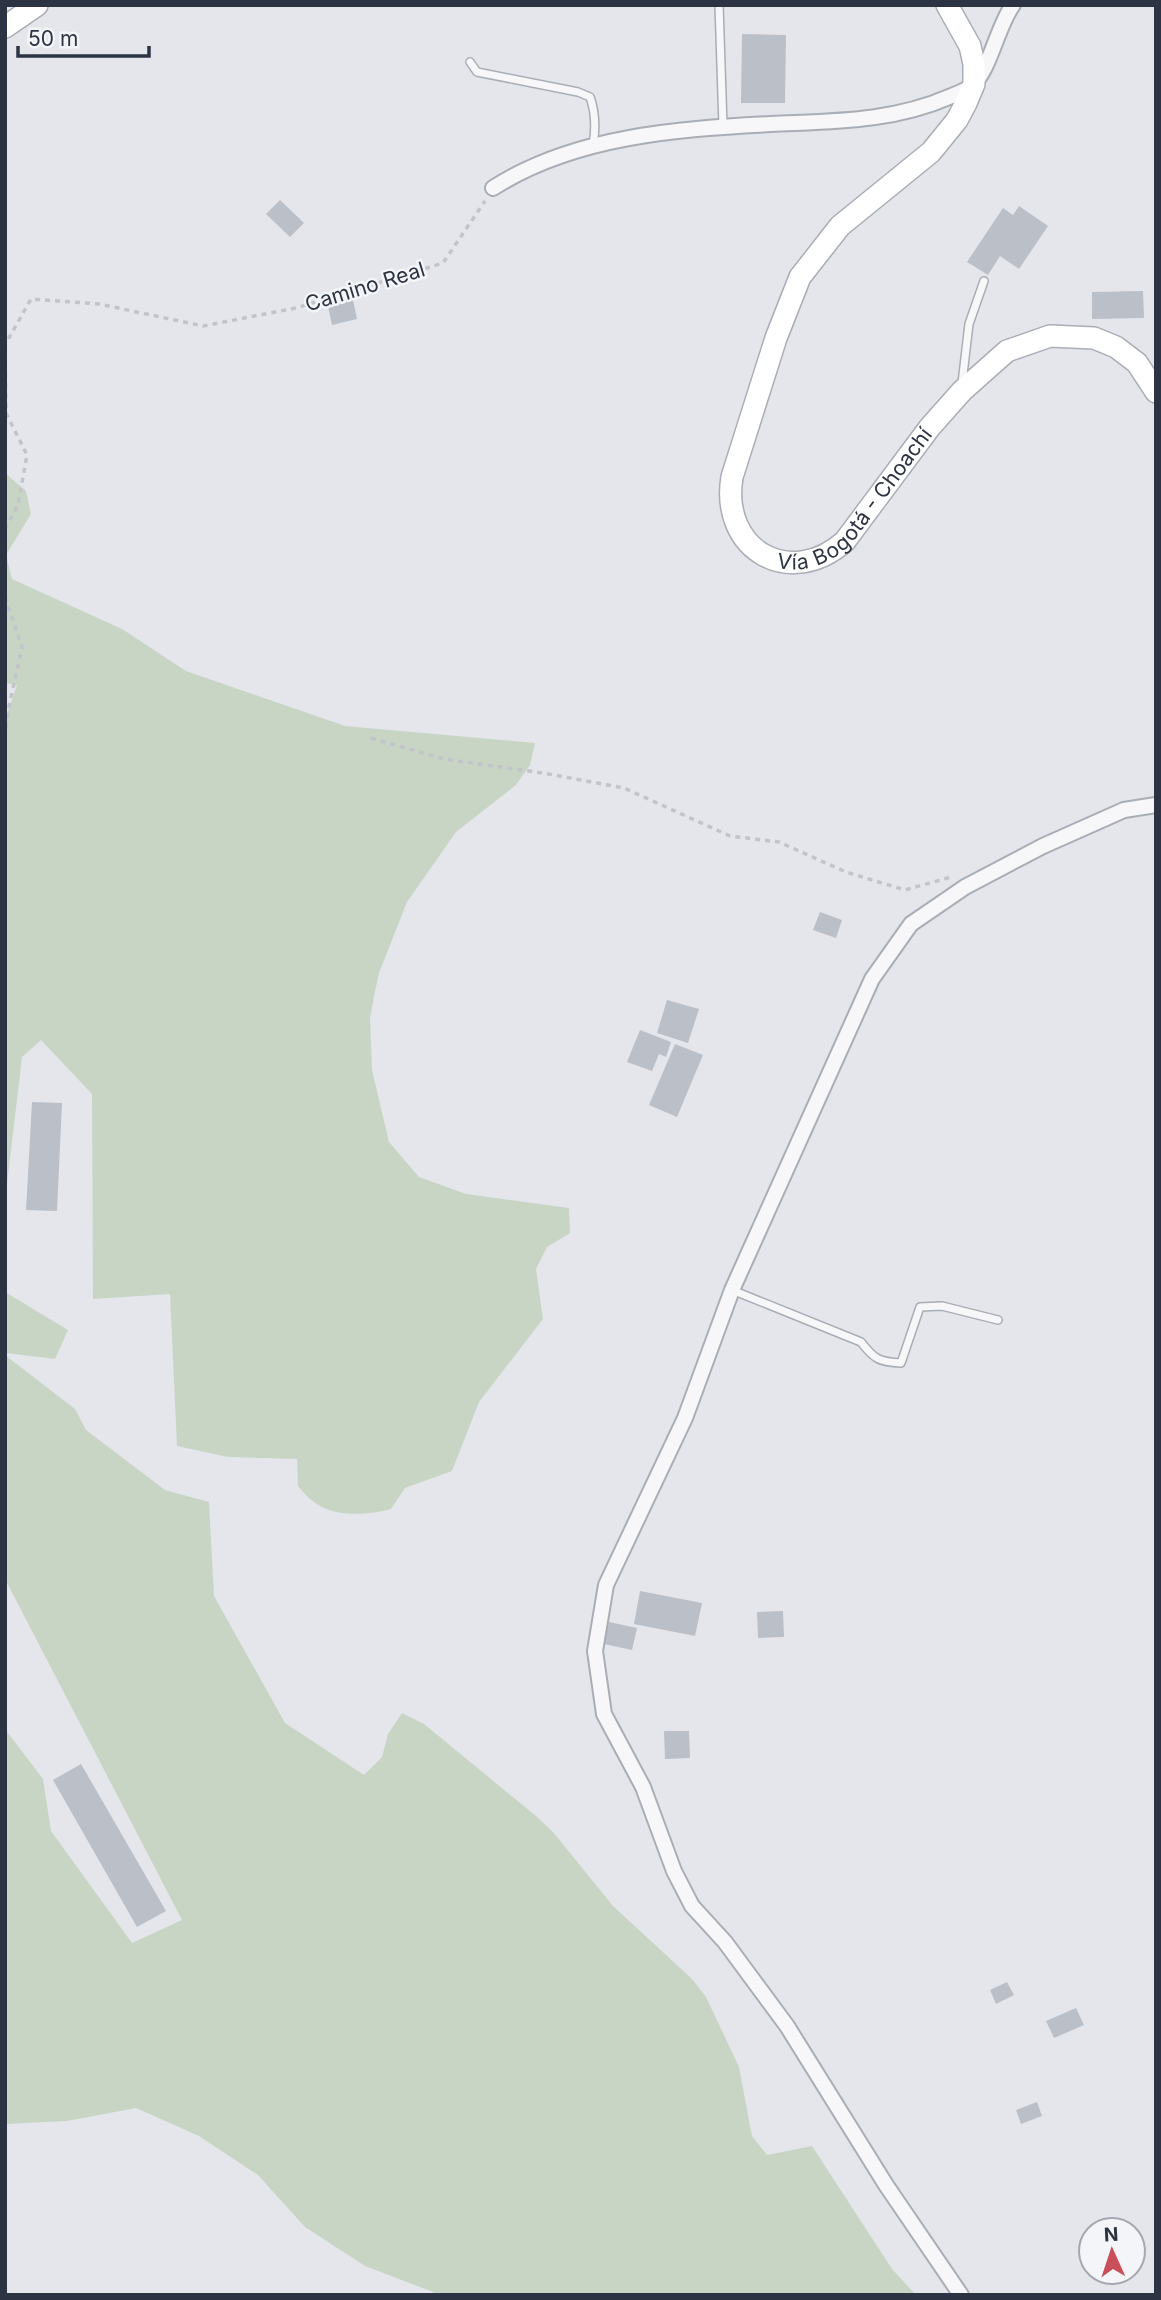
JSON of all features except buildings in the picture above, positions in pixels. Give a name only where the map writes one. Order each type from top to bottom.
[{"type":"main road","points":[[5,27],[37,5]]},
{"type":"main road","points":[[947,5],[970,46],[974,85]]},
{"type":"main road","name":"Vía Bogotá - Choachí","points":[[974,85],[957,120],[931,152],[840,226],[800,277],[776,338],[732,477],[729,496],[732,517],[741,533],[759,552],[783,561],[810,561],[835,549],[845,541],[930,426],[962,391],[1007,351],[1050,335],[1094,338],[1116,347],[1138,363],[1156,392]]},
{"type":"street","points":[[494,188],[514,174],[593,145],[633,137],[723,127],[842,121],[901,114],[937,102],[974,85],[991,53],[1006,14],[1013,5]]},
{"type":"street","points":[[961,2295],[886,2185],[787,2026],[725,1942],[692,1906],[674,1871],[643,1787],[604,1714],[595,1651],[606,1585],[685,1418],[732,1290],[872,979],[911,924],[965,887],[1043,846],[1124,810],[1156,805]]},
{"type":"lane","points":[[719,5],[723,127]]},
{"type":"lane","points":[[470,62],[477,72],[578,92],[590,97],[596,126],[593,145]]},
{"type":"lane","points":[[962,391],[966,340],[984,281]]},
{"type":"lane","points":[[732,1290],[861,1342],[872,1356],[886,1362],[901,1363],[920,1307],[942,1306],[998,1320]]},
{"type":"path","name":"Camino Real","points":[[5,529],[18,505],[27,455],[6,413],[5,345],[31,299],[99,304],[203,326],[296,308],[443,263],[494,188]]},
{"type":"path","points":[[5,597],[22,647],[5,738]]},
{"type":"path","points":[[371,738],[444,758],[624,788],[730,836],[779,842],[846,872],[905,890],[956,875]]},
{"type":"green space","points":[[5,473],[26,491],[31,514],[6,555],[12,579],[122,629],[186,671],[345,726],[535,743],[530,765],[516,785],[456,832],[407,902],[379,973],[374,996],[370,1019],[372,1070],[389,1142],[419,1177],[466,1194],[569,1208],[570,1233],[547,1247],[536,1269],[543,1319],[479,1402],[452,1471],[405,1488],[391,1509],[352,1514],[322,1507],[298,1486],[297,1459],[228,1457],[177,1446],[170,1294],[93,1299],[92,1094],[41,1040],[22,1057],[5,1201],[5,720],[17,685],[5,683]]},
{"type":"green space","points":[[5,1292],[68,1330],[55,1359],[5,1353]]},
{"type":"green space","points":[[5,1355],[75,1409],[86,1430],[165,1490],[209,1502],[214,1596],[285,1723],[364,1775],[382,1757],[388,1734],[402,1713],[424,1724],[553,1832],[613,1906],[692,1979],[706,1997],[739,2067],[752,2136],[767,2155],[812,2146],[892,2269],[916,2295],[436,2295],[365,2266],[305,2227],[258,2175],[199,2136],[136,2108],[67,2121],[5,2124],[5,1729],[43,1779],[51,1831],[132,1943],[182,1920],[5,1579]]}]
